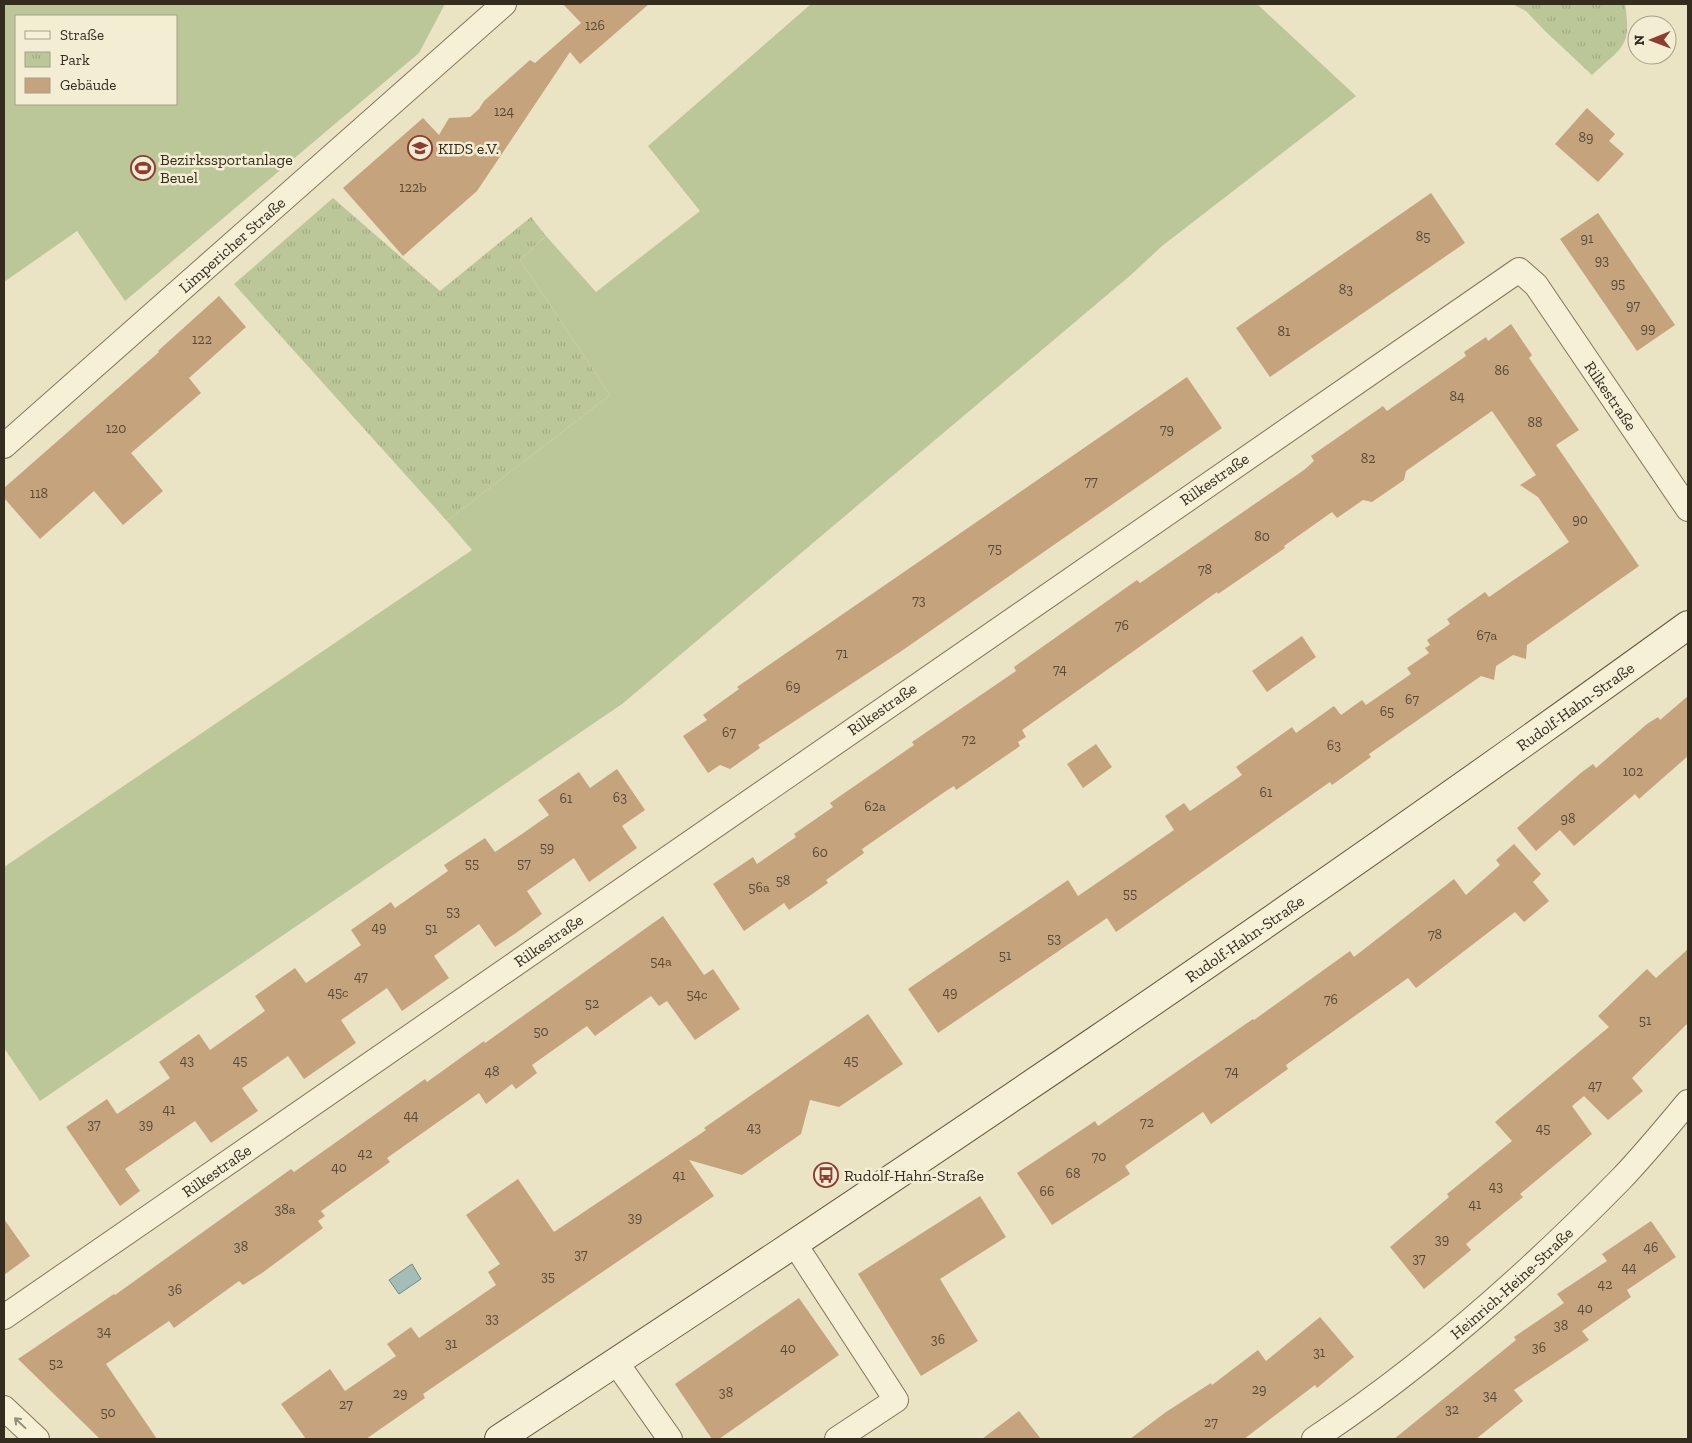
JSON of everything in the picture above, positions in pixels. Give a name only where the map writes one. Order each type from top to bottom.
[{"type":"street","name":"Limpericher Straße","points":[[4,446],[504,4]]},
{"type":"street","name":"Rilkestraße","points":[[4,1317],[332,1092],[712,825],[1520,270],[1536,285],[1688,509]]},
{"type":"street","name":"Rudolf-Hahn-Straße","points":[[499,1439],[1235,946],[1528,741],[1688,626]]},
{"type":"street","name":"Heinrich-Heine-Straße","points":[[1314,1439],[1358,1410],[1473,1319],[1545,1254],[1622,1178],[1688,1102]]},
{"type":"street","points":[[794,1243],[896,1400],[837,1439]]},
{"type":"street","points":[[616,1362],[670,1439]]},
{"type":"street","points":[[4,1408],[37,1439]]},
{"type":"green space","name":"Bezirkssportanlage Beuel","points":[[4,4],[445,4],[419,53],[125,301],[77,231],[4,282]]},
{"type":"green space","points":[[811,4],[1257,4],[1356,96],[1162,246],[1132,274],[622,704],[40,1101],[4,1048],[4,867],[472,550],[447,521],[610,395],[520,260],[546,236],[596,292],[700,211],[648,146]]},
{"type":"green space","points":[[1512,4],[1625,4],[1627,19],[1626,38],[1617,52],[1592,75],[1526,11]]},
{"type":"green space","points":[[333,198],[440,291],[531,217],[546,236],[520,260],[610,395],[447,521],[234,284]]},
{"type":"water","points":[[412,1264],[421,1279],[399,1294],[389,1280]]},
{"type":"building","points":[[563,4],[649,4],[580,64],[570,52],[477,191],[403,256],[343,188],[423,118],[439,135],[449,118],[470,117],[479,109],[484,101],[530,60],[535,63],[581,23]]},
{"type":"building","points":[[1587,108],[1615,134],[1609,141],[1624,154],[1598,182],[1555,144]]},
{"type":"building","points":[[1431,193],[1465,243],[1270,377],[1236,328]]},
{"type":"building","points":[[1598,213],[1675,325],[1637,351],[1560,239]]},
{"type":"building","points":[[219,296],[246,327],[189,378],[201,393],[131,453],[163,491],[123,525],[94,491],[40,539],[4,498],[4,488],[159,352]]},
{"type":"building","points":[[1511,324],[1532,355],[1529,358],[1579,430],[1556,445],[1639,566],[1527,645],[1526,659],[1513,655],[1496,666],[1494,680],[1481,676],[1369,754],[1371,757],[1332,785],[1330,782],[1116,932],[1107,918],[938,1033],[908,989],[1068,880],[1078,896],[1174,830],[1165,816],[1184,803],[1190,811],[1242,775],[1236,767],[1292,727],[1296,733],[1334,706],[1341,715],[1362,700],[1366,705],[1411,674],[1407,668],[1429,653],[1425,648],[1430,645],[1427,640],[1450,624],[1447,619],[1485,592],[1489,597],[1569,542],[1538,497],[1520,485],[1536,475],[1492,411],[1406,471],[1404,480],[1372,502],[1363,500],[1337,518],[1332,512],[1284,546],[1285,548],[1218,594],[1217,592],[1022,730],[1026,737],[1018,742],[1020,746],[956,790],[954,786],[946,791],[862,849],[864,853],[826,880],[828,883],[808,897],[789,910],[784,903],[744,931],[713,884],[753,857],[757,864],[796,837],[794,834],[833,807],[830,803],[914,745],[912,742],[1016,671],[1014,667],[1137,580],[1140,583],[1304,470],[1314,461],[1311,456],[1383,406],[1387,411],[1466,356],[1464,352],[1486,337],[1488,341]]},
{"type":"building","points":[[1187,377],[1222,428],[900,652],[758,745],[760,748],[730,769],[720,765],[708,773],[683,736],[707,720],[703,715],[739,689],[737,687]]},
{"type":"building","points":[[1302,636],[1316,657],[1267,692],[1252,671]]},
{"type":"building","points":[[1688,696],[1688,756],[1639,799],[1635,794],[1574,846],[1560,830],[1536,851],[1517,828],[1582,772],[1593,764],[1596,768],[1647,724],[1658,717],[1660,720]]},
{"type":"building","points":[[1096,744],[1112,767],[1083,788],[1067,764]]},
{"type":"building","points":[[617,769],[645,810],[622,826],[637,848],[589,882],[574,858],[527,891],[542,914],[495,947],[479,924],[434,956],[449,978],[402,1011],[387,988],[341,1020],[356,1043],[304,1079],[288,1056],[242,1088],[258,1111],[211,1143],[195,1121],[125,1169],[140,1191],[120,1206],[66,1127],[107,1099],[117,1114],[144,1096],[170,1078],[159,1062],[199,1034],[210,1050],[265,1011],[255,996],[295,968],[306,983],[361,945],[351,930],[391,902],[395,908],[448,871],[444,865],[485,838],[495,852],[549,815],[538,800],[579,772],[590,788]]},
{"type":"building","points":[[1514,844],[1541,874],[1533,882],[1549,901],[1524,922],[1515,912],[1416,988],[1408,978],[1286,1065],[1288,1069],[1211,1124],[1203,1112],[1125,1166],[1130,1174],[1052,1225],[1017,1173],[1095,1121],[1098,1126],[1254,1020],[1350,951],[1354,957],[1454,879],[1466,895],[1500,865],[1496,860]]},
{"type":"building","points":[[663,916],[704,975],[713,969],[740,1009],[695,1040],[667,1001],[659,1006],[651,996],[595,1036],[587,1026],[532,1065],[537,1073],[516,1089],[512,1084],[486,1104],[479,1093],[387,1158],[390,1162],[321,1211],[325,1216],[318,1221],[323,1228],[262,1273],[243,1285],[239,1281],[174,1328],[169,1321],[106,1364],[157,1439],[100,1439],[18,1359],[115,1295],[291,1169],[294,1172],[425,1079],[427,1082],[484,1041],[485,1043]]},
{"type":"building","points":[[1688,949],[1688,1023],[1632,1078],[1643,1091],[1608,1120],[1584,1096],[1572,1106],[1592,1134],[1520,1194],[1523,1197],[1466,1244],[1471,1250],[1424,1289],[1390,1247],[1449,1197],[1447,1194],[1512,1141],[1495,1122],[1609,1027],[1598,1016],[1647,969],[1656,978]]},
{"type":"building","points":[[868,1014],[903,1064],[839,1107],[810,1100],[801,1134],[742,1175],[689,1160],[714,1196],[423,1394],[425,1398],[366,1439],[306,1439],[281,1404],[330,1369],[345,1391],[396,1356],[387,1344],[411,1327],[419,1338],[496,1285],[488,1272],[500,1264],[466,1215],[518,1179],[554,1232],[706,1130],[704,1128]]},
{"type":"building","points":[[980,1196],[1006,1237],[940,1279],[978,1341],[921,1376],[858,1274]]},
{"type":"building","points":[[4,1219],[30,1256],[4,1275]]},
{"type":"building","points":[[1651,1221],[1676,1257],[1627,1290],[1631,1297],[1582,1331],[1589,1340],[1514,1390],[1523,1401],[1476,1439],[1394,1439],[1516,1340],[1514,1337],[1564,1303],[1557,1294],[1607,1261],[1602,1254]]},
{"type":"building","points":[[799,1298],[839,1355],[719,1439],[712,1439],[675,1384]]},
{"type":"building","points":[[1320,1317],[1354,1357],[1317,1388],[1315,1385],[1244,1439],[1130,1439],[1166,1412],[1211,1383],[1212,1385],[1258,1350],[1266,1361]]},
{"type":"building","points":[[1019,1411],[1041,1439],[982,1439]]},
{"type":"place","name":"KIDS e.V.","points":[[420,148]]},
{"type":"place","name":"Bezirkssportanlage Beuel","points":[[143,168]]},
{"type":"place","name":"Rudolf-Hahn-Straße","points":[[826,1175]]}]
